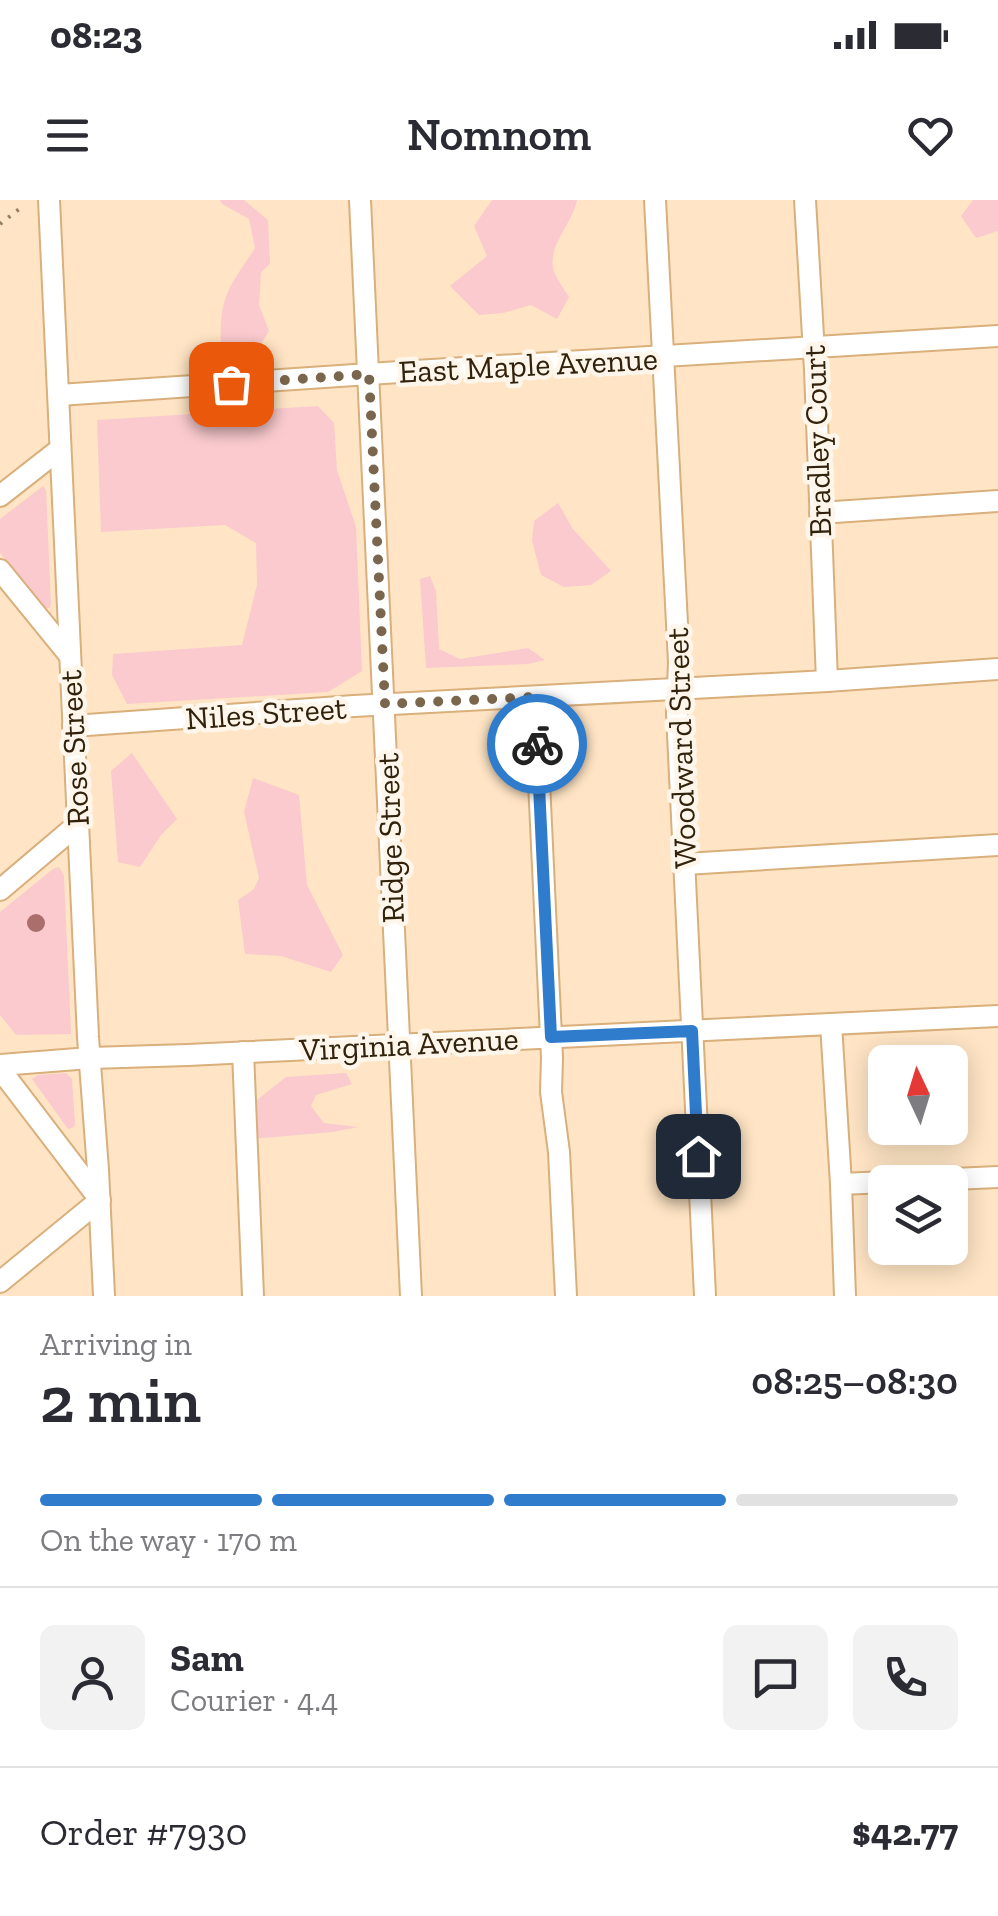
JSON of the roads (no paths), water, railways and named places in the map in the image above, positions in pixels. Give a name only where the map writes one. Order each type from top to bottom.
[{"type":"street","name":"Rose Street","points":[[49,200],[104,1296]]},
{"type":"street","name":"Ridge Street","points":[[360,200],[412,1296]]},
{"type":"street","name":"Woodward Street","points":[[656,200],[705,1296]]},
{"type":"street","name":"Bradley Court","points":[[805,200],[827,681]]},
{"type":"street","name":"East Maple Avenue","points":[[59,395],[998,336]]},
{"type":"street","points":[[0,496],[60,449]]},
{"type":"street","points":[[820,513],[998,501]]},
{"type":"street","points":[[0,570],[70,656]]},
{"type":"street","name":"Niles Street","points":[[74,726],[998,668]]},
{"type":"street","points":[[535,697],[551,1092],[559,1152],[566,1296]]},
{"type":"street","points":[[0,890],[78,824]]},
{"type":"street","points":[[685,864],[998,845]]},
{"type":"street","name":"Virginia Avenue","points":[[0,1067],[90,1058],[998,1016]]},
{"type":"street","points":[[831,1024],[845,1296]]},
{"type":"street","points":[[243,1052],[252,1296]]},
{"type":"street","points":[[0,1067],[100,1200],[0,1282]]},
{"type":"street","points":[[842,1184],[998,1176]]}]
